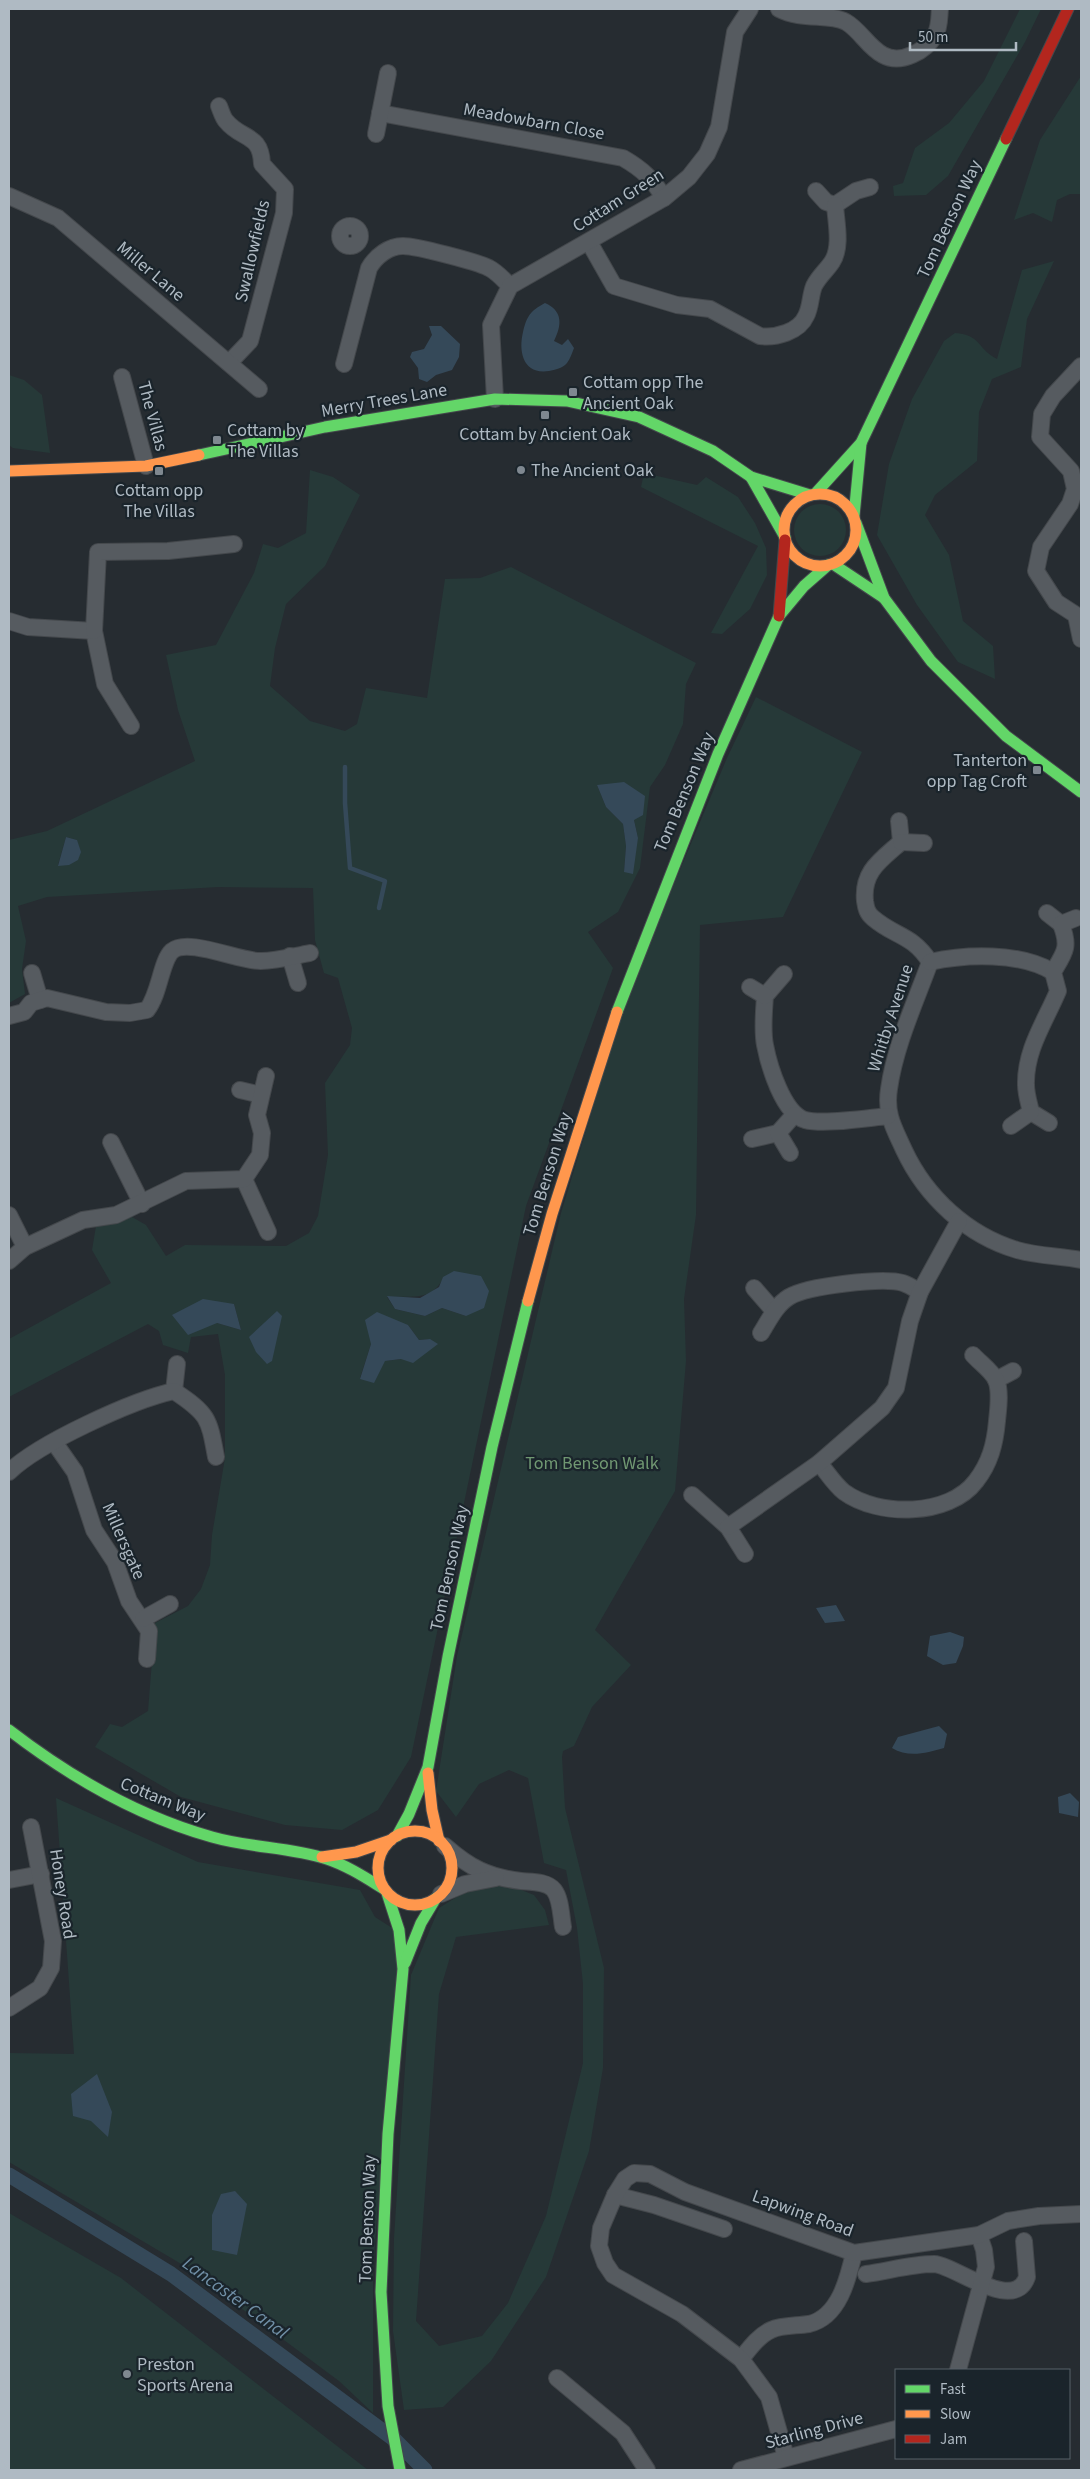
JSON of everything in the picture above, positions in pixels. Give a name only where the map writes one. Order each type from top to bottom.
[{"type":"main road","name":"Tom Benson Way","points":[[813,495],[861,443],[1068,9]]},
{"type":"main road","name":"Merry Trees Lane","points":[[9,471],[146,466],[324,427],[495,400],[568,402],[639,417],[712,451],[751,477],[813,495]]},
{"type":"main road","name":"Tom Benson Way","points":[[855,520],[861,443]]},
{"type":"main road","name":"Merry Trees Lane","points":[[751,477],[785,539]]},
{"type":"main road","points":[[884,598],[831,565],[807,564],[797,558],[785,539],[787,516],[800,500],[813,495],[827,495],[838,499],[848,506],[884,598],[931,661],[980,713],[1006,736],[1081,792]]},
{"type":"main road","points":[[831,565],[844,558],[852,548],[856,536],[855,520]]},
{"type":"main road","name":"Tom Benson Way","points":[[779,616],[785,539]]},
{"type":"main road","name":"Tom Benson Way","points":[[394,1838],[411,1808],[428,1767],[448,1657],[510,1369],[552,1214],[621,998],[682,841],[779,616],[804,586],[831,565]]},
{"type":"main road","name":"Cottam Way","points":[[9,1730],[67,1772],[99,1791],[154,1816],[229,1841],[321,1857],[353,1870],[386,1891]]},
{"type":"main road","name":"Tom Benson Way","points":[[428,1767],[431,1802],[442,1844]]},
{"type":"main road","points":[[407,1832],[419,1832],[430,1834],[442,1844],[452,1866],[449,1881],[439,1896],[416,1905],[395,1900],[386,1891],[378,1869],[384,1848],[394,1838],[407,1832]]},
{"type":"main road","name":"Cottam Way","points":[[321,1857],[356,1852],[394,1838]]},
{"type":"main road","name":"Tom Benson Way","points":[[386,1891],[399,1930],[402,1969],[388,2134],[381,2292],[388,2406],[400,2470]]},
{"type":"main road","name":"Tom Benson Way","points":[[402,1969],[421,1923],[439,1896]]},
{"type":"street","name":"Cottam Green","points":[[510,286],[664,198],[689,178],[707,154],[719,127],[735,32],[750,9]]},
{"type":"street","points":[[779,9],[797,16],[846,22],[875,50],[889,58],[908,56],[926,46],[937,30],[940,9]]},
{"type":"street","points":[[376,134],[388,73]]},
{"type":"street","name":"Swallowfields","points":[[219,106],[226,121],[255,141],[262,152],[262,164],[285,189],[284,213],[250,341],[229,363]]},
{"type":"street","name":"Meadowbarn Close","points":[[380,113],[623,158],[643,170],[655,183],[664,198]]},
{"type":"street","points":[[835,205],[856,191],[870,187]]},
{"type":"street","points":[[816,192],[826,202],[835,205]]},
{"type":"street","name":"Miller Lane","points":[[9,196],[58,218],[259,389]]},
{"type":"street","points":[[589,242],[614,286],[678,305],[710,309],[760,336],[768,337],[793,331],[806,317],[813,288],[820,274],[833,261],[838,246],[835,205]]},
{"type":"street","points":[[356,244],[373,260]]},
{"type":"street","points":[[344,364],[369,268],[373,260],[384,251],[403,246],[476,262],[491,269],[510,286],[491,325],[495,400]]},
{"type":"street","points":[[1081,366],[1053,396],[1042,414],[1040,437],[1071,470],[1075,490],[1070,504],[1041,546],[1036,571],[1056,602],[1076,614],[1081,639]]},
{"type":"street","name":"The Villas","points":[[122,377],[146,466]]},
{"type":"street","points":[[131,726],[105,684],[94,631],[98,552],[168,551],[234,544]]},
{"type":"street","points":[[9,621],[28,627],[94,631]]},
{"type":"street","points":[[899,821],[901,842],[924,844]]},
{"type":"street","name":"Whitby Avenue","points":[[901,842],[870,870],[864,892],[866,910],[880,924],[911,940],[930,962]]},
{"type":"street","points":[[1047,913],[1061,924],[1067,939],[1066,951],[1053,972],[1058,991],[1037,1034],[1028,1062],[1026,1086],[1031,1112],[1049,1123]]},
{"type":"street","points":[[1061,924],[1076,918]]},
{"type":"street","points":[[9,1016],[24,1012],[31,1003],[47,998],[106,1012],[139,1012],[147,1010],[155,1000],[166,960],[172,951],[187,946],[261,962],[310,953]]},
{"type":"street","points":[[290,956],[298,983]]},
{"type":"street","name":"Whitby Avenue","points":[[930,962],[956,956],[1022,960],[1038,963],[1053,972]]},
{"type":"street","name":"Whitby Avenue","points":[[930,962],[896,1059],[889,1089],[888,1116],[914,1172],[936,1199],[959,1221],[1017,1250],[1081,1260]]},
{"type":"street","points":[[32,973],[40,1000]]},
{"type":"street","points":[[784,974],[764,996],[764,1044],[775,1080],[794,1115],[805,1120],[818,1121],[888,1116]]},
{"type":"street","points":[[750,987],[764,996]]},
{"type":"street","points":[[244,1179],[260,1154],[262,1133],[257,1114],[266,1076]]},
{"type":"street","points":[[240,1090],[261,1095]]},
{"type":"street","points":[[1011,1126],[1031,1112]]},
{"type":"street","points":[[752,1139],[778,1133],[794,1115]]},
{"type":"street","points":[[778,1133],[790,1153]]},
{"type":"street","points":[[111,1142],[142,1204]]},
{"type":"street","points":[[9,1261],[24,1247],[83,1220],[116,1215],[186,1181],[244,1179]]},
{"type":"street","points":[[244,1179],[268,1232]]},
{"type":"street","points":[[9,1215],[24,1247]]},
{"type":"street","points":[[728,1527],[819,1463],[882,1408],[896,1388],[910,1320],[920,1292],[959,1221]]},
{"type":"street","points":[[761,1333],[774,1311],[790,1296],[817,1288],[857,1282],[902,1283],[920,1292]]},
{"type":"street","points":[[754,1288],[774,1311]]},
{"type":"street","points":[[819,1463],[843,1491],[864,1503],[888,1509],[912,1511],[959,1496],[975,1482],[991,1457],[998,1403],[996,1380],[973,1355]]},
{"type":"street","points":[[174,1391],[177,1364]]},
{"type":"street","points":[[996,1380],[1013,1371]]},
{"type":"street","points":[[9,1472],[54,1442],[123,1408],[174,1391]]},
{"type":"street","points":[[174,1391],[190,1401],[209,1420],[216,1457]]},
{"type":"street","name":"Millersgate","points":[[54,1442],[75,1472],[94,1530],[116,1562],[123,1588],[149,1631],[147,1659]]},
{"type":"street","points":[[692,1495],[728,1527],[745,1554]]},
{"type":"street","points":[[143,1619],[170,1604]]},
{"type":"street","name":"Honey Road","points":[[9,2008],[40,1988],[52,1968],[53,1941],[31,1827]]},
{"type":"street","points":[[442,1844],[470,1866],[498,1878],[541,1883],[553,1889],[557,1895],[563,1927]]},
{"type":"street","points":[[9,1880],[41,1874]]},
{"type":"street","points":[[439,1896],[465,1884],[498,1878]]},
{"type":"street","name":"Lapwing Road","points":[[786,2457],[769,2397],[741,2359],[682,2314],[613,2275],[599,2246],[601,2228],[615,2195],[625,2179],[634,2174],[650,2174],[685,2192],[854,2253],[979,2235],[1008,2221],[1039,2216],[1081,2214]]},
{"type":"street","points":[[615,2195],[654,2205],[724,2229]]},
{"type":"street","points":[[958,2369],[986,2268],[984,2250],[979,2235]]},
{"type":"street","points":[[866,2274],[934,2264],[952,2269],[981,2285],[1003,2290],[1019,2288],[1025,2282],[1027,2267],[1024,2241]]},
{"type":"street","points":[[741,2359],[758,2339],[772,2330],[812,2323],[825,2316],[842,2294],[854,2253]]},
{"type":"street","points":[[558,2378],[623,2433],[647,2470]]},
{"type":"street","name":"Starling Drive","points":[[741,2470],[895,2429]]},
{"type":"green space","points":[[1020,9],[1041,9],[1025,42],[948,176],[926,195],[894,196],[893,186],[903,183],[915,148],[949,123],[984,81]]},
{"type":"green space","points":[[1081,76],[1081,194],[1070,194],[1057,200],[1052,222],[1033,213],[1014,220],[1040,140]]},
{"type":"green space","points":[[1054,261],[1027,319],[1021,367],[992,379],[979,412],[977,461],[935,495],[925,515],[949,555],[963,621],[993,646],[995,679],[958,662],[917,605],[877,535],[889,464],[912,399],[944,341],[955,333],[970,336],[997,359],[1022,270]]},
{"type":"green space","points":[[9,375],[24,380],[42,395],[50,453],[13,448],[9,445]]},
{"type":"green space","points":[[310,470],[333,477],[360,495],[325,566],[286,604],[275,648],[270,686],[310,721],[345,731],[357,724],[366,688],[427,698],[445,579],[480,578],[511,567],[696,663],[686,684],[683,724],[665,765],[650,787],[640,868],[618,912],[588,932],[613,968],[526,1206],[411,1757],[378,1810],[342,1830],[285,1825],[181,1797],[95,1747],[110,1724],[122,1727],[148,1711],[155,1623],[188,1606],[201,1589],[210,1565],[212,1535],[225,1458],[225,1375],[218,1334],[191,1337],[188,1353],[163,1345],[159,1331],[148,1324],[9,1397],[9,1339],[111,1283],[92,1250],[96,1226],[132,1217],[146,1225],[166,1256],[185,1245],[286,1246],[309,1233],[318,1216],[328,1155],[325,1083],[350,1045],[352,1028],[338,978],[324,973],[315,940],[313,888],[218,887],[47,897],[18,906],[26,941],[22,969],[25,994],[9,1003],[9,840],[47,831],[195,761],[178,710],[166,655],[216,645],[254,573],[263,544],[278,548],[306,533]],"holes":[[[597,785],[634,820],[638,838],[624,872],[626,846],[623,824],[606,807]],[[66,837],[77,840],[59,866]],[[444,1277],[466,1316],[442,1308],[425,1316],[395,1309],[387,1297],[419,1296],[433,1291]],[[234,1304],[241,1330],[217,1323]],[[408,1325],[419,1340],[430,1339],[401,1359],[385,1361],[360,1378],[371,1344]]]},
{"type":"green space","points":[[644,473],[697,485],[706,477],[738,497],[755,523],[766,548],[767,575],[750,609],[722,634],[711,633],[758,546],[641,487]]},
{"type":"green space","points":[[820,504],[830,506],[838,512],[844,520],[846,530],[844,540],[838,548],[830,554],[820,556],[810,554],[802,548],[796,540],[794,530],[796,520],[802,512],[810,506]]},
{"type":"green space","name":"Tom Benson Walk","points":[[756,697],[862,752],[783,917],[700,925],[696,1215],[684,1299],[686,1361],[675,1491],[595,1630],[631,1665],[592,1707],[574,1746],[563,1751],[562,1757],[565,1808],[604,1968],[603,2068],[589,2151],[546,2277],[491,2361],[443,2407],[404,2410],[393,2331],[394,2238],[411,1975],[439,1908],[463,1893],[486,1883],[514,1887],[534,1895],[545,1910],[549,1925],[456,1937],[439,1994],[416,2321],[439,2346],[482,2336],[508,2303],[546,2216],[583,2063],[583,1984],[577,1928],[566,1870],[544,1863],[528,1778],[509,1770],[479,1784],[456,1817],[436,1791],[457,1656],[561,1213],[628,993],[727,758]]},
{"type":"green space","points":[[56,1798],[198,1862],[360,1890],[375,1917],[400,1933],[373,2269],[373,2413],[339,2381],[183,2265],[9,2162],[9,2053],[74,2054]]},
{"type":"green space","name":"Preston Sports Arena","points":[[9,2213],[121,2278],[368,2470],[9,2470]]},
{"type":"water","points":[[545,303],[551,306],[558,314],[559,329],[554,341],[562,345],[568,339],[574,348],[568,361],[563,366],[554,370],[540,371],[528,366],[522,355],[521,348],[524,326],[530,314]]},
{"type":"water","points":[[429,326],[441,326],[460,344],[459,357],[452,370],[436,375],[427,382],[419,379],[418,368],[410,357],[412,352],[424,349],[432,335]]},
{"type":"water","points":[[624,782],[645,796],[643,815],[634,820],[638,838],[633,874],[624,872],[626,846],[623,824],[606,807],[597,785]]},
{"type":"water","points":[[66,837],[77,840],[81,852],[78,860],[69,865],[58,866]]},
{"type":"water","points":[[454,1271],[481,1276],[489,1291],[484,1308],[466,1316],[442,1308],[425,1316],[395,1309],[387,1296],[420,1298],[439,1287],[443,1277]]},
{"type":"water","points":[[203,1299],[234,1304],[241,1330],[217,1323],[188,1335],[172,1315]]},
{"type":"water","points":[[277,1311],[282,1316],[272,1361],[267,1364],[256,1352],[249,1337]]},
{"type":"water","points":[[377,1312],[408,1325],[419,1340],[430,1339],[438,1344],[413,1363],[401,1359],[385,1361],[374,1383],[360,1379],[371,1344],[365,1320]]},
{"type":"water","points":[[836,1605],[845,1621],[825,1623],[816,1608]]},
{"type":"water","points":[[950,1632],[964,1637],[963,1646],[956,1663],[943,1665],[927,1656],[930,1636]]},
{"type":"water","points":[[939,1726],[947,1734],[944,1748],[911,1754],[892,1748],[898,1737]]},
{"type":"water","points":[[1070,1793],[1079,1802],[1078,1817],[1059,1813],[1058,1797]]},
{"type":"water","points":[[97,2074],[112,2112],[108,2137],[91,2121],[73,2116],[71,2094]]},
{"type":"water","points":[[235,2191],[247,2204],[237,2255],[212,2250],[212,2215],[221,2194]]},
{"type":"waterway","points":[[345,767],[345,803],[350,868],[385,881],[379,908]]},
{"type":"waterway","name":"Lancaster Canal","points":[[9,2175],[171,2274],[395,2440],[425,2470]]},
{"type":"traffic: fast","points":[[815,494],[861,443],[1006,139]]},
{"type":"traffic: fast","points":[[199,455],[325,427],[495,399],[567,401],[639,417],[713,451],[751,477],[810,495]]},
{"type":"traffic: fast","points":[[854,516],[861,443]]},
{"type":"traffic: fast","points":[[751,477],[785,537]]},
{"type":"traffic: fast","points":[[856,523],[884,598],[931,661],[1006,736],[1081,792]]},
{"type":"traffic: fast","points":[[833,564],[884,598]]},
{"type":"traffic: fast","points":[[617,1012],[718,754],[779,616],[804,586],[828,565]]},
{"type":"traffic: fast","points":[[397,1836],[409,1814],[428,1767],[448,1657],[492,1447],[528,1301]]},
{"type":"traffic: fast","points":[[9,1730],[80,1779],[157,1818],[226,1841],[299,1852],[327,1859],[350,1869],[384,1889]]},
{"type":"traffic: fast","points":[[387,1893],[399,1930],[403,1969],[388,2134],[381,2292],[388,2406],[400,2470]]},
{"type":"traffic: fast","points":[[405,1963],[421,1923],[436,1898]]},
{"type":"traffic: slow","points":[[9,471],[146,466],[199,455]]},
{"type":"traffic: slow","points":[[820,494],[840,500],[850,510],[856,530],[850,550],[840,560],[820,566],[800,560],[790,550],[784,530],[790,510],[800,500],[820,494]]},
{"type":"traffic: slow","points":[[528,1301],[552,1214],[617,1012]]},
{"type":"traffic: slow","points":[[428,1773],[432,1810],[439,1841]]},
{"type":"traffic: slow","points":[[415,1831],[429,1834],[441,1842],[449,1854],[452,1868],[449,1882],[441,1894],[429,1902],[415,1905],[401,1902],[389,1894],[381,1882],[378,1868],[381,1854],[389,1842],[401,1834],[415,1831]]},
{"type":"traffic: slow","points":[[322,1857],[356,1852],[391,1840]]},
{"type":"traffic: jam","points":[[1006,139],[1068,9]]},
{"type":"traffic: jam","points":[[779,616],[785,540]]},
{"type":"place","name":"Cottam opp The Ancient Oak","points":[[573,392]]},
{"type":"place","name":"Cottam by Ancient Oak","points":[[545,415]]},
{"type":"place","name":"Cottam by The Villas","points":[[217,440]]},
{"type":"place","name":"The Ancient Oak","points":[[521,470]]},
{"type":"place","name":"Cottam opp The Villas","points":[[159,471]]},
{"type":"place","name":"Tanterton opp Tag Croft","points":[[1037,770]]},
{"type":"place","name":"Preston Sports Arena","points":[[127,2374]]}]
